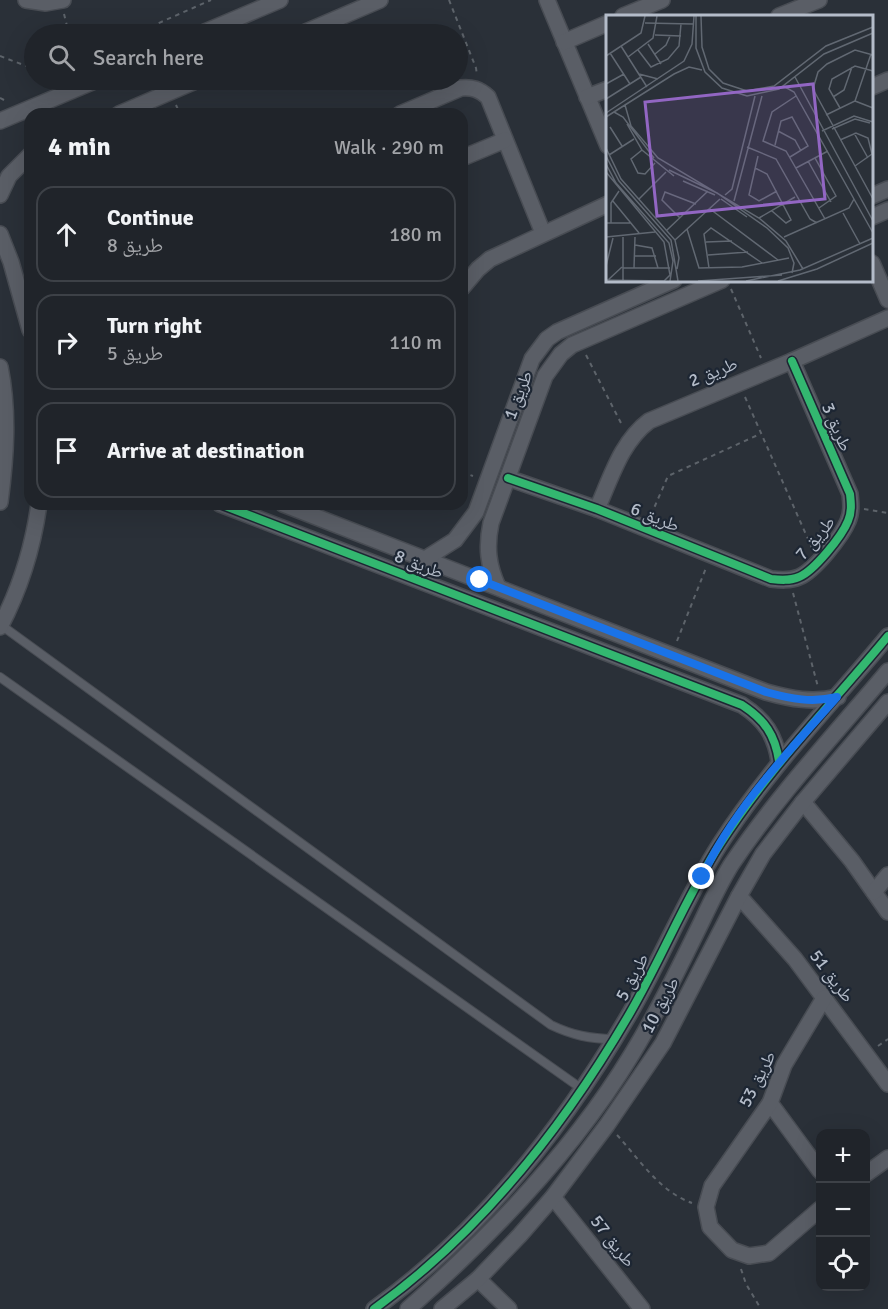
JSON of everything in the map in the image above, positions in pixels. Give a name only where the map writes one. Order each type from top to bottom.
[{"type":"street","points":[[26,0],[46,3],[62,0]]},
{"type":"street","points":[[224,24],[280,0]]},
{"type":"street","points":[[324,24],[380,0]]},
{"type":"street","points":[[547,0],[606,141]]},
{"type":"street","points":[[625,15],[662,0]]},
{"type":"street","points":[[782,15],[819,0]]},
{"type":"street","points":[[564,42],[606,24]]},
{"type":"street","points":[[873,87],[888,80]]},
{"type":"street","points":[[468,88],[477,89],[488,97],[543,233]]},
{"type":"street","points":[[31,108],[73,90]]},
{"type":"street","points":[[133,108],[175,90]]},
{"type":"street","points":[[414,108],[456,90]]},
{"type":"street","points":[[587,98],[606,90]]},
{"type":"street","points":[[0,121],[24,111]]},
{"type":"street","points":[[468,155],[505,140]]},
{"type":"street","points":[[0,195],[9,176],[24,161]]},
{"type":"street","points":[[873,196],[888,189]]},
{"type":"street","points":[[468,281],[490,259],[606,205]]},
{"type":"street","points":[[873,217],[888,210]]},
{"type":"street","points":[[0,234],[11,262],[24,309]]},
{"type":"street","points":[[873,264],[888,300]]},
{"type":"street","name":"طريق 1","points":[[425,559],[455,540],[476,512],[538,348],[557,332],[670,282]]},
{"type":"street","name":"طريق 1","points":[[498,587],[491,572],[488,556],[491,523],[545,376],[561,354],[579,342],[717,282]]},
{"type":"street","name":"طريق 2","points":[[597,509],[629,440],[649,421],[888,318]]},
{"type":"street","name":"طريق 3","points":[[792,361],[850,494],[851,506]]},
{"type":"street","points":[[0,367],[6,423],[5,468],[0,502]]},
{"type":"street","name":"طريق 6","points":[[508,478],[597,509],[771,579],[790,580]]},
{"type":"street","name":"طريق 7","points":[[790,580],[799,577],[818,561],[844,531],[851,506]]},
{"type":"street","points":[[1,626],[29,555],[38,510]]},
{"type":"street","name":"طريق 8","points":[[236,510],[742,705],[757,715],[768,728],[776,744],[779,761]]},
{"type":"street","name":"طريق 8","points":[[298,510],[766,692],[803,700],[821,701],[837,697]]},
{"type":"street","name":"طريق 5","points":[[374,1309],[443,1253],[535,1153],[582,1089],[614,1039],[720,844],[779,761],[888,636]]},
{"type":"street","name":"طريق 5","points":[[408,1309],[449,1272],[505,1215],[586,1121],[632,1054],[652,1019],[717,888],[759,825],[888,670]]},
{"type":"street","name":"طريق 10","points":[[442,1309],[478,1279],[520,1235],[553,1197],[607,1125],[663,1043],[763,854],[803,802],[888,702]]},
{"type":"street","points":[[803,802],[828,831],[888,912]]},
{"type":"street","points":[[874,892],[888,875]]},
{"type":"street","points":[[702,877],[717,888]]},
{"type":"street","name":"طريق 51","points":[[739,896],[795,959],[888,1084]]},
{"type":"street","name":"طريق 53","points":[[706,1207],[712,1186],[770,1103],[784,1065],[824,998]]},
{"type":"street","points":[[770,1103],[816,1166]]},
{"type":"street","points":[[870,1171],[888,1158]]},
{"type":"street","name":"طريق 57","points":[[553,1197],[642,1309]]},
{"type":"street","points":[[706,1207],[710,1227],[732,1250],[739,1254],[759,1256],[770,1253],[816,1213]]},
{"type":"street","points":[[478,1279],[509,1309]]},
{"type":"lane","points":[[1,626],[551,1025],[570,1034],[592,1039],[614,1039]]},
{"type":"lane","points":[[0,677],[582,1089]]},
{"type":"path","points":[[62,0],[67,24]]},
{"type":"path","points":[[157,24],[211,0]]},
{"type":"path","points":[[449,0],[459,24]]},
{"type":"path","points":[[468,48],[476,68],[477,89]]},
{"type":"path","points":[[0,56],[24,65]]},
{"type":"path","points":[[729,282],[767,372]]},
{"type":"path","points":[[579,342],[629,440]]},
{"type":"path","points":[[739,383],[818,561]]},
{"type":"path","points":[[646,529],[668,476],[762,434]]},
{"type":"path","points":[[851,506],[888,513]]},
{"type":"path","points":[[671,655],[711,556]]},
{"type":"path","points":[[790,580],[821,701]]},
{"type":"path","points":[[607,1125],[672,1194],[706,1207]]},
{"type":"path","points":[[739,1254],[746,1284],[761,1309]]},
{"type":"cycle path","points":[[508,478],[597,509],[771,579],[789,580],[799,577],[820,561],[840,535],[849,518],[851,504],[850,494],[792,361]]},
{"type":"cycle path","points":[[236,510],[742,705],[757,716],[768,729],[775,743],[779,761]]},
{"type":"cycle path","points":[[374,1309],[450,1246],[517,1174],[548,1136],[605,1055],[653,971],[696,885],[739,816],[779,763],[888,636]]},
{"type":"route","points":[[480,580],[766,692],[803,700],[821,701],[837,697],[779,761],[737,818],[708,863],[702,877]]}]
